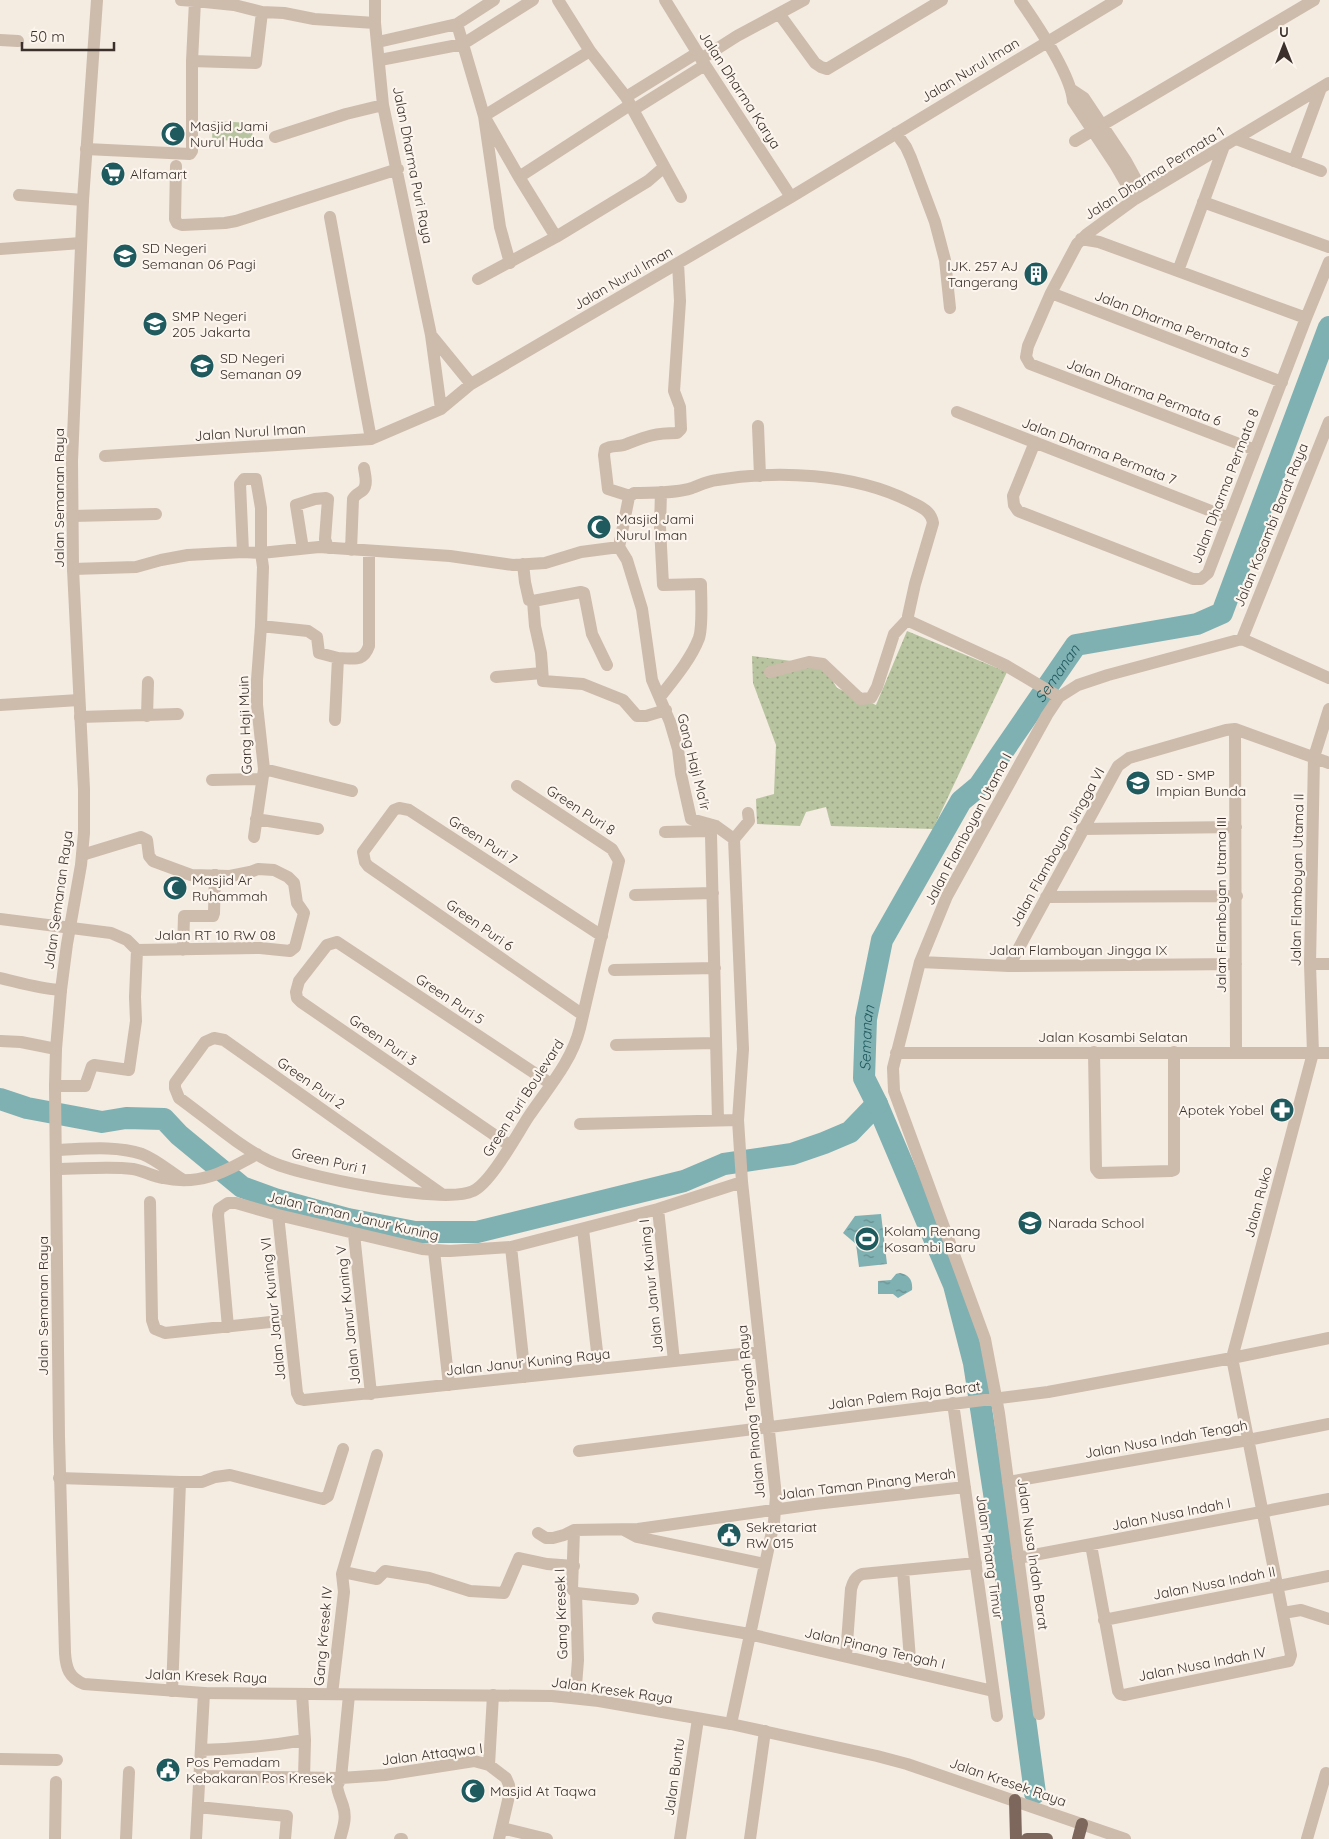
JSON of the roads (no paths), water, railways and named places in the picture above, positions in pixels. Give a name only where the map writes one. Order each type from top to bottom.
[{"type":"main road","points":[[1015,1800],[1016,1839]]},
{"type":"main road","points":[[1078,1839],[1082,1824]]},
{"type":"main road","points":[[1027,1839],[1047,1839]]},
{"type":"street","name":"Jalan Semanan Raya","points":[[77,1681],[68,1672],[66,1663],[60,1478],[55,1086],[61,990],[82,855],[84,810],[73,569],[72,461],[83,200],[97,0]]},
{"type":"street","points":[[181,0],[208,1],[262,12],[284,13],[334,22],[375,23]]},
{"type":"street","points":[[86,149],[190,154],[192,151],[192,61],[195,0]]},
{"type":"street","name":"Jalan Dharma Puri Raya","points":[[375,0],[375,23],[383,105],[398,169],[431,335],[441,408]]},
{"type":"street","points":[[378,42],[457,24],[494,0]]},
{"type":"street","points":[[380,60],[463,44],[533,0]]},
{"type":"street","points":[[558,0],[590,51],[630,104],[663,168],[681,197]]},
{"type":"street","name":"Jalan Dharma Karya","points":[[665,0],[790,197]]},
{"type":"street","points":[[519,177],[738,36],[804,0]]},
{"type":"street","points":[[1020,0],[1046,42],[1072,90],[1073,101],[1097,128],[1116,166],[1140,196]]},
{"type":"street","name":"Jalan Nurul Iman","points":[[105,456],[372,439],[441,408],[471,384],[790,197],[1117,0]]},
{"type":"street","points":[[1075,141],[1314,0]]},
{"type":"street","points":[[780,14],[815,63],[827,69],[934,2]]},
{"type":"street","points":[[192,61],[256,63],[262,12]]},
{"type":"street","points":[[457,24],[484,116],[500,227],[510,263]]},
{"type":"street","points":[[0,40],[18,41]]},
{"type":"street","points":[[484,116],[590,51]]},
{"type":"street","points":[[1294,161],[1325,85]]},
{"type":"street","name":"Jalan Dharma Permata 1","points":[[1026,356],[1028,346],[1051,293],[1081,239],[1140,196],[1325,85]]},
{"type":"street","points":[[275,137],[346,114],[383,105]]},
{"type":"street","points":[[484,116],[556,237]]},
{"type":"street","points":[[896,133],[906,146],[936,222],[945,260],[950,308]]},
{"type":"street","points":[[1236,139],[1321,171]]},
{"type":"street","points":[[1178,271],[1224,146]]},
{"type":"street","points":[[176,166],[175,219],[177,223],[182,225],[236,221],[398,169]]},
{"type":"street","points":[[478,279],[556,237],[648,181],[663,168]]},
{"type":"street","points":[[19,195],[83,200]]},
{"type":"street","points":[[1203,202],[1329,247]]},
{"type":"street","points":[[330,217],[372,439]]},
{"type":"street","points":[[1081,239],[1099,242],[1306,318]]},
{"type":"street","points":[[0,249],[81,243]]},
{"type":"street","name":"Jalan Dharma Permata 8","points":[[1035,442],[1013,496],[1014,505],[1018,511],[1193,579],[1200,579],[1208,573],[1329,262]]},
{"type":"street","points":[[630,496],[608,489],[605,450],[609,447],[622,445],[658,433],[677,433],[681,429],[680,407],[674,391],[680,301],[678,263]]},
{"type":"street","name":"Jalan Dharma Permata 5","points":[[1051,293],[1282,382]]},
{"type":"street","name":"Jalan Dharma Puri Raya","points":[[431,335],[471,384]]},
{"type":"street","name":"Jalan Dharma Permata 6","points":[[1026,356],[1030,364],[1255,450]]},
{"type":"street","name":"Jalan Dharma Permata 7","points":[[957,412],[1229,518]]},
{"type":"street","name":"Jalan Kosambi Barat Raya","points":[[1242,639],[1329,422]]},
{"type":"street","points":[[758,426],[760,476]]},
{"type":"street","points":[[351,550],[353,499],[355,494],[364,490],[366,483],[364,468]]},
{"type":"street","points":[[73,569],[136,567],[188,554],[260,553],[328,548],[450,556],[513,565],[545,563],[581,552],[619,547],[630,496],[634,493],[691,488],[706,482],[760,476],[821,476],[858,484],[900,497],[927,510],[933,523],[915,584],[908,619],[894,634],[877,687],[871,698],[860,699],[823,664],[816,662],[770,672]]},
{"type":"street","name":"Gang Haji Muin","points":[[244,552],[240,484],[244,479],[251,478],[256,479],[260,496],[260,553],[263,567],[257,680],[257,705],[263,774],[254,837]]},
{"type":"street","points":[[660,697],[687,660],[699,637],[701,617],[701,584],[663,585],[660,527],[661,492]]},
{"type":"street","points":[[302,549],[296,505],[320,498],[328,499],[325,539],[328,548]]},
{"type":"street","points":[[72,516],[156,514]]},
{"type":"street","name":"Gang Haji Ma'ir","points":[[619,547],[627,560],[642,609],[652,680],[666,710],[678,749],[690,819],[716,826],[734,839]]},
{"type":"street","points":[[261,626],[308,631],[317,637],[319,654],[338,658],[360,658],[365,655],[369,646],[370,551]]},
{"type":"street","points":[[523,564],[529,600],[584,593],[592,634],[606,665]]},
{"type":"street","points":[[533,601],[543,682],[583,684],[623,700],[637,716],[646,716],[666,710]]},
{"type":"street","points":[[908,619],[916,625],[962,644],[1005,665],[1057,696]]},
{"type":"street","points":[[1242,639],[1328,674]]},
{"type":"street","name":"Jalan Flamboyan Utama I","points":[[993,1399],[985,1339],[894,1091],[896,1053],[920,962],[947,896],[1057,696],[1078,684],[1242,639]]},
{"type":"street","points":[[335,720],[338,658]]},
{"type":"street","points":[[496,677],[542,673]]},
{"type":"street","points":[[147,716],[148,682]]},
{"type":"street","points":[[0,705],[79,700]]},
{"type":"street","name":"Jalan Flamboyan Utama II","points":[[1313,1053],[1310,964],[1314,757],[1329,709]]},
{"type":"street","points":[[80,717],[178,714]]},
{"type":"street","points":[[1235,729],[1329,764]]},
{"type":"street","name":"Jalan Flamboyan Utama III","points":[[1235,729],[1236,1052]]},
{"type":"street","name":"Jalan Flamboyan Jingga VI","points":[[1008,966],[1118,766],[1128,758],[1235,729]]},
{"type":"street","points":[[212,780],[263,774],[352,792]]},
{"type":"street","name":"Green Puri 8","points":[[517,786],[612,849],[618,856],[619,866]]},
{"type":"street","name":"Green Puri 7","points":[[363,857],[363,852],[390,814],[399,808],[409,810],[602,936]]},
{"type":"street","points":[[734,839],[749,821],[748,813]]},
{"type":"street","points":[[256,819],[318,829]]},
{"type":"street","points":[[1082,829],[1236,827]]},
{"type":"street","points":[[665,832],[710,832],[718,1120]]},
{"type":"street","points":[[82,855],[136,838],[145,838],[147,840],[149,856],[153,861],[191,874],[215,875],[213,916],[184,916],[182,950]]},
{"type":"street","name":"Jalan Pinang Tengah Raya","points":[[731,1724],[765,1564],[776,1496],[740,1152],[738,1120],[743,1049],[734,839]]},
{"type":"street","name":"Green Puri 6","points":[[363,857],[368,866],[583,1015]]},
{"type":"street","name":"Green Puri Boulevard","points":[[443,1195],[465,1194],[480,1187],[572,1054],[577,1042],[619,866]]},
{"type":"street","name":"Jalan RT 10 RW 08","points":[[0,919],[111,933],[127,940],[138,950],[244,948],[292,950],[304,916],[297,902],[297,891],[294,883],[288,877],[274,870],[258,869],[230,876],[215,875]]},
{"type":"street","points":[[635,895],[713,894]]},
{"type":"street","points":[[1046,897],[1237,896]]},
{"type":"street","name":"Green Puri 5","points":[[332,943],[342,945],[551,1084]]},
{"type":"street","name":"Green Puri 3","points":[[332,943],[324,948],[299,982],[296,992],[297,998],[509,1145]]},
{"type":"street","name":"Jalan RT 10 RW 08","points":[[55,1086],[85,1086],[94,1065],[129,1070],[136,1021],[135,987],[138,950]]},
{"type":"street","name":"Jalan Flamboyan Jingga IX","points":[[920,962],[1008,966],[1236,964]]},
{"type":"street","points":[[1310,964],[1329,964]]},
{"type":"street","points":[[614,970],[715,968]]},
{"type":"street","points":[[0,978],[37,988],[61,990]]},
{"type":"street","name":"Green Puri 2","points":[[175,1088],[177,1078],[205,1042],[214,1038],[224,1040],[443,1195]]},
{"type":"street","points":[[0,1041],[21,1042],[56,1049]]},
{"type":"street","points":[[616,1045],[716,1043]]},
{"type":"street","points":[[1094,1052],[1096,1169],[1099,1173],[1174,1170],[1174,1052]]},
{"type":"street","name":"Jalan Kosambi Selatan","points":[[896,1053],[1329,1053]]},
{"type":"street","name":"Jalan Ruko","points":[[1232,1358],[1313,1053]]},
{"type":"street","name":"Green Puri 1","points":[[175,1088],[179,1098],[257,1154],[291,1170],[322,1178],[417,1193],[443,1195]]},
{"type":"street","points":[[580,1124],[738,1120]]},
{"type":"street","points":[[56,1150],[113,1149],[143,1155],[182,1179]]},
{"type":"street","points":[[113,1149],[113,1168]]},
{"type":"street","points":[[56,1169],[113,1168],[133,1170],[166,1179],[206,1178],[220,1174],[257,1154]]},
{"type":"street","name":"Jalan Taman Janur Kuning","points":[[228,1327],[219,1209],[228,1203],[236,1203],[354,1234],[434,1251],[511,1247],[658,1208],[742,1178]]},
{"type":"street","points":[[150,1202],[152,1320],[155,1330],[165,1333],[289,1320]]},
{"type":"street","name":"Jalan Janur Kuning I","points":[[658,1208],[674,1361]]},
{"type":"street","name":"Jalan Janur Kuning VI","points":[[278,1215],[297,1393],[300,1399]]},
{"type":"street","points":[[583,1229],[598,1369]]},
{"type":"street","name":"Jalan Janur Kuning V","points":[[354,1234],[371,1394]]},
{"type":"street","points":[[511,1247],[525,1377]]},
{"type":"street","points":[[434,1251],[449,1385]]},
{"type":"street","name":"Jalan Palem Raja Barat","points":[[579,1451],[1048,1392],[1329,1338]]},
{"type":"street","name":"Jalan Janur Kuning Raya","points":[[300,1399],[308,1401],[760,1352]]},
{"type":"street","points":[[1232,1358],[1283,1614],[1301,1610],[1329,1619]]},
{"type":"street","name":"Jalan Nusa Indah Barat","points":[[993,1399],[1008,1482],[1039,1714]]},
{"type":"street","name":"Jalan Pinang Timur","points":[[958,1403],[965,1487],[997,1716]]},
{"type":"street","name":"Jalan Nusa Indah Tengah","points":[[1008,1482],[1329,1424]]},
{"type":"street","points":[[60,1478],[202,1482],[215,1477],[230,1475],[323,1499],[328,1496],[343,1449]]},
{"type":"street","points":[[342,1574],[377,1455]]},
{"type":"street","points":[[172,1691],[180,1482]]},
{"type":"street","name":"Jalan Taman Pinang Merah","points":[[538,1533],[546,1538],[553,1538],[574,1530],[623,1530],[775,1509],[965,1487]]},
{"type":"street","name":"Jalan Nusa Indah I","points":[[1018,1558],[1329,1499]]},
{"type":"street","name":"Gang Kresek I","points":[[574,1530],[572,1589],[576,1593],[578,1660],[575,1698]]},
{"type":"street","name":"Jalan Taman Pinang Merah","points":[[623,1530],[637,1537],[765,1564]]},
{"type":"street","points":[[1091,1545],[1104,1620]]},
{"type":"street","name":"Gang Kresek IV","points":[[332,1694],[344,1592],[342,1574],[348,1573],[378,1579],[385,1571],[429,1578],[470,1591],[504,1593],[519,1558],[548,1564],[574,1566]]},
{"type":"street","points":[[846,1656],[851,1589],[853,1582],[858,1576],[862,1574],[976,1563]]},
{"type":"street","points":[[903,1570],[911,1672]]},
{"type":"street","name":"Jalan Nusa Indah II","points":[[1104,1620],[1329,1576]]},
{"type":"street","points":[[576,1593],[633,1600]]},
{"type":"street","name":"Jalan Nusa Indah IV","points":[[1104,1620],[1118,1691],[1124,1695],[1289,1661],[1291,1655],[1283,1614]]},
{"type":"street","name":"Jalan Pinang Tengah I","points":[[658,1618],[749,1634],[994,1691]]},
{"type":"street","name":"Jalan Kresek Raya","points":[[77,1681],[97,1686],[204,1693],[492,1695],[575,1698],[731,1724],[892,1760],[1015,1800],[1125,1839]]},
{"type":"street","points":[[196,1839],[204,1693]]},
{"type":"street","points":[[302,1694],[305,1740],[304,1778]]},
{"type":"street","points":[[340,1839],[345,1821],[343,1805],[336,1788],[341,1778],[349,1695]]},
{"type":"street","name":"Jalan Attaqwa I","points":[[200,1776],[341,1778],[385,1775],[474,1761],[489,1765],[492,1695]]},
{"type":"street","name":"Jalan Buntu","points":[[680,1839],[698,1718]]},
{"type":"street","points":[[750,1839],[765,1731]]},
{"type":"street","points":[[201,1750],[251,1748],[305,1740]]},
{"type":"street","points":[[0,1759],[57,1760]]},
{"type":"street","points":[[489,1765],[506,1778],[509,1785],[509,1796],[501,1833],[547,1839]]},
{"type":"street","points":[[126,1839],[129,1772]]},
{"type":"street","points":[[1307,1839],[1326,1773]]},
{"type":"street","points":[[55,1839],[56,1782]]},
{"type":"street","points":[[198,1807],[287,1816],[285,1839]]},
{"type":"water","name":"Kolam Renang Kosambi Baru","points":[[881,1214],[887,1264],[859,1267],[856,1244],[843,1233],[855,1216]]},
{"type":"water","points":[[900,1273],[910,1278],[912,1290],[898,1298],[893,1294],[878,1294],[878,1281],[891,1280],[896,1274]]},
{"type":"waterway","name":"Semanan","points":[[877,1104],[864,1078],[866,1019],[882,940],[961,801],[979,786],[1076,645],[1197,624],[1222,613],[1329,327]]},
{"type":"waterway","points":[[0,1099],[27,1108],[102,1122],[126,1118],[164,1119],[179,1135],[242,1187],[275,1199],[348,1219],[415,1232],[477,1232],[684,1181],[724,1164],[792,1154],[850,1132],[877,1104],[954,1285],[974,1363],[998,1519],[1035,1793]]},
{"type":"place","name":"Masjid Jami Nurul Huda","points":[[173,134]]},
{"type":"place","name":"Alfamart","points":[[113,174]]},
{"type":"place","name":"SD Negeri Semanan 06 Pagi","points":[[125,256]]},
{"type":"place","name":"IJK. 257 AJ Tangerang","points":[[1036,274]]},
{"type":"place","name":"SMP Negeri 205 Jakarta","points":[[155,324]]},
{"type":"place","name":"SD Negeri Semanan 09","points":[[202,366]]},
{"type":"place","name":"Masjid Jami Nurul Iman","points":[[599,527]]},
{"type":"place","name":"SD - SMP Impian Bunda","points":[[1138,783]]},
{"type":"place","name":"Masjid Ar Ruhammah","points":[[175,888]]},
{"type":"place","name":"Apotek Yobel","points":[[1282,1110]]},
{"type":"place","name":"Narada School","points":[[1030,1223]]},
{"type":"place","name":"Kolam Renang Kosambi Baru","points":[[867,1239]]},
{"type":"place","name":"Sekretariat RW 015","points":[[729,1535]]},
{"type":"place","name":"Pos Pemadam Kebakaran Pos Kresek","points":[[168,1770]]},
{"type":"place","name":"Masjid At Taqwa","points":[[473,1791]]}]
